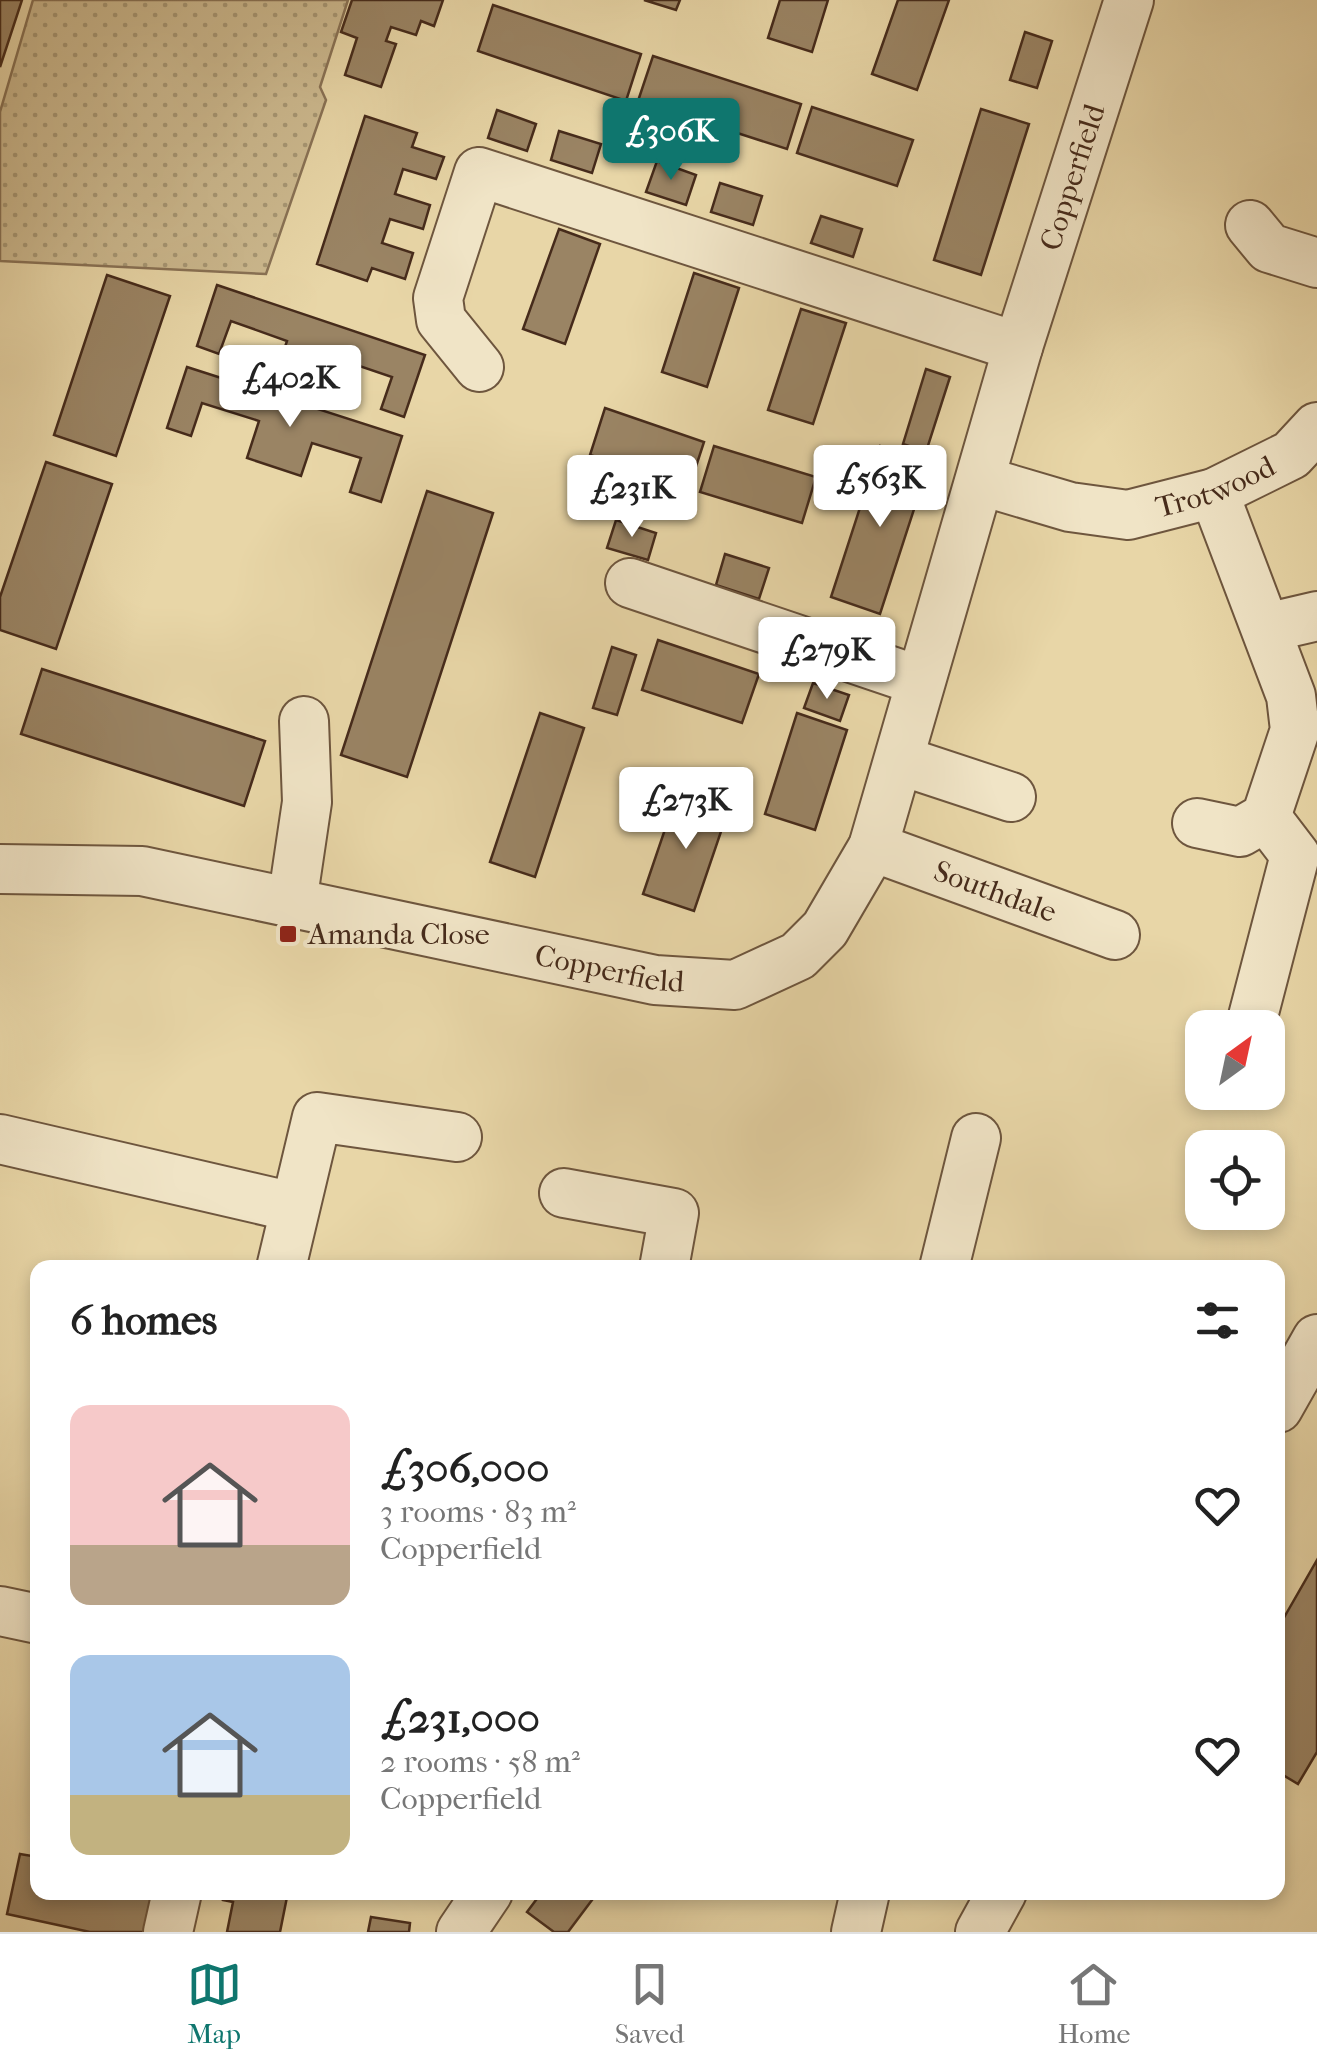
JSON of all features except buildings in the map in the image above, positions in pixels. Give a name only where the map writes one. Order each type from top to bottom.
[{"type":"street","name":"Copperfield","points":[[0,869],[142,871],[655,980],[734,986],[798,956],[825,929],[873,848],[902,761],[920,682],[982,481],[1116,3]]},
{"type":"street","points":[[480,367],[441,320],[438,298],[479,172],[1018,347]]},
{"type":"street","points":[[1250,224],[1270,248],[1317,263]]},
{"type":"street","name":"Trotwood","points":[[982,481],[1070,506],[1128,515],[1214,493],[1292,454],[1317,427]]},
{"type":"street","points":[[1197,823],[1240,832],[1266,817],[1295,730],[1292,696],[1214,493]]},
{"type":"street","points":[[630,583],[920,682]]},
{"type":"street","points":[[1266,628],[1317,616]]},
{"type":"street","points":[[292,902],[307,802],[304,721]]},
{"type":"street","points":[[902,761],[1011,797]]},
{"type":"street","points":[[1255,1010],[1295,854],[1266,817]]},
{"type":"street","name":"Southdale","points":[[873,848],[1115,935]]},
{"type":"street","points":[[283,1260],[317,1117],[456,1137]]},
{"type":"street","points":[[946,1260],[976,1138]]},
{"type":"street","points":[[0,1139],[293,1207]]},
{"type":"street","points":[[564,1193],[674,1212],[665,1260]]},
{"type":"street","points":[[1285,1395],[1317,1338]]},
{"type":"street","points":[[0,1610],[30,1617]]},
{"type":"street","points":[[168,1932],[175,1900]]},
{"type":"street","points":[[461,1932],[483,1900]]},
{"type":"street","points":[[856,1932],[862,1900]]},
{"type":"street","points":[[980,1932],[998,1900]]},
{"type":"shaded area","points":[[33,0],[348,0],[320,87],[326,100],[266,274],[0,261],[0,112]]},
{"type":"place","name":"Amanda Close","points":[[288,934]]}]
